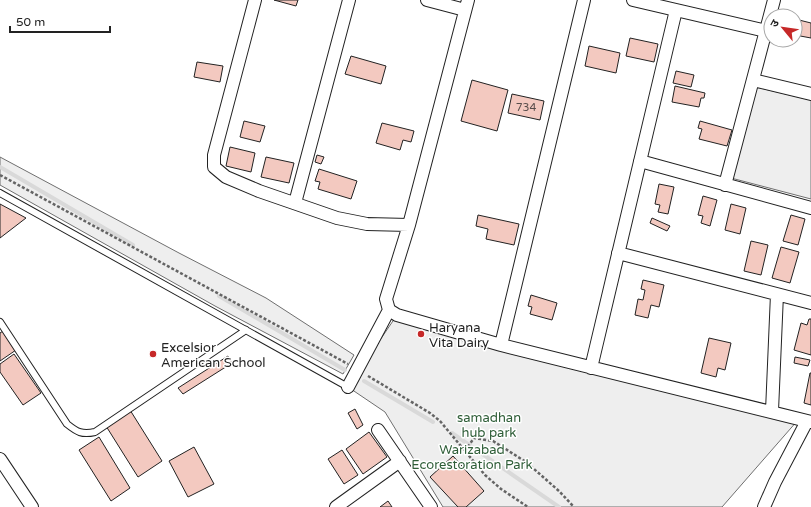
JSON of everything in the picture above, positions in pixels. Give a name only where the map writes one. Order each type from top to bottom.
[{"type":"street","points":[[255,0],[214,155],[214,167],[226,177],[259,191],[336,218],[367,224],[409,225]]},
{"type":"street","points":[[295,203],[349,0]]},
{"type":"street","points":[[427,0],[467,5],[409,225],[386,299],[389,310],[397,315],[501,345],[809,421],[775,482],[764,507]]},
{"type":"street","points":[[501,345],[584,0]]},
{"type":"street","points":[[633,0],[763,30]]},
{"type":"street","points":[[591,368],[676,10]]},
{"type":"street","points":[[725,185],[763,42]]},
{"type":"street","points":[[753,80],[811,94]]},
{"type":"street","points":[[640,161],[811,208]]},
{"type":"street","points":[[618,253],[811,303]]},
{"type":"street","points":[[772,411],[777,294]]},
{"type":"street","points":[[348,387],[389,310]]},
{"type":"street","points":[[378,430],[431,507]]},
{"type":"street","points":[[0,459],[32,507]]},
{"type":"street","points":[[336,507],[400,461]]},
{"type":"lane","points":[[0,193],[348,387]]},
{"type":"lane","points":[[0,322],[67,424],[75,431],[85,434],[95,432],[246,330]]},
{"type":"path","points":[[0,175],[349,364]]},
{"type":"path","points":[[365,375],[430,413],[440,421],[485,475],[501,489],[528,507]]},
{"type":"path","points":[[465,451],[474,438],[493,441],[526,462],[559,491],[574,507]]},
{"type":"green space","points":[[756,87],[811,100],[811,199],[731,178]]},
{"type":"green space","points":[[0,157],[266,298],[354,355],[343,374],[215,306],[0,185]]},
{"type":"green space","name":"samadhan hub park","points":[[397,315],[798,420],[722,507],[443,507],[385,412],[348,387]]},
{"type":"building","points":[[274,0],[298,0],[296,6]]},
{"type":"building","points":[[803,21],[811,23],[811,38],[803,36]]},
{"type":"building","points":[[630,38],[658,44],[654,62],[626,56]]},
{"type":"building","points":[[589,46],[620,53],[616,73],[585,66]]},
{"type":"building","points":[[351,56],[386,66],[381,84],[345,74]]},
{"type":"building","points":[[197,62],[223,66],[220,82],[194,77]]},
{"type":"building","points":[[676,71],[694,75],[691,87],[673,83]]},
{"type":"building","points":[[472,80],[508,90],[497,131],[461,121]]},
{"type":"building","points":[[675,86],[705,93],[704,98],[701,98],[699,107],[672,102]]},
{"type":"building","points":[[512,94],[544,101],[540,120],[508,113]]},
{"type":"building","points":[[244,121],[265,126],[260,142],[240,137]]},
{"type":"building","points":[[700,121],[732,130],[727,146],[699,139],[702,129],[698,128]]},
{"type":"building","points":[[382,123],[414,131],[411,142],[403,140],[400,150],[376,143]]},
{"type":"building","points":[[230,147],[255,153],[251,172],[226,166]]},
{"type":"building","points":[[317,155],[324,157],[321,164],[315,162]]},
{"type":"building","points":[[266,157],[294,163],[289,183],[261,177]]},
{"type":"building","points":[[319,169],[357,181],[351,199],[318,189],[320,182],[315,181]]},
{"type":"building","points":[[659,184],[674,187],[668,214],[658,212],[660,205],[655,204]]},
{"type":"building","points":[[703,196],[717,200],[710,226],[701,223],[703,216],[698,215]]},
{"type":"building","points":[[0,204],[26,218],[0,238]]},
{"type":"building","points":[[731,204],[746,208],[740,234],[725,230]]},
{"type":"building","points":[[478,215],[519,224],[514,245],[486,239],[488,229],[476,226]]},
{"type":"building","points":[[791,215],[805,219],[798,245],[783,241]]},
{"type":"building","points":[[652,218],[670,226],[667,231],[650,223]]},
{"type":"building","points":[[751,241],[768,245],[761,275],[744,271]]},
{"type":"building","points":[[781,247],[799,252],[790,283],[772,278]]},
{"type":"building","points":[[643,280],[664,285],[659,307],[651,305],[648,318],[635,315],[638,299],[643,300],[645,290],[641,289]]},
{"type":"building","points":[[531,295],[557,303],[552,320],[530,314],[532,307],[528,306]]},
{"type":"building","points":[[809,319],[811,319],[811,355],[794,350],[801,323],[807,325]]},
{"type":"building","points":[[3,331],[16,350],[0,361],[0,333]]},
{"type":"building","points":[[709,338],[731,343],[725,370],[718,368],[716,377],[701,373]]},
{"type":"building","points":[[14,354],[41,393],[23,405],[0,372],[0,364]]},
{"type":"building","points":[[228,356],[232,363],[183,394],[178,388]]},
{"type":"building","points":[[795,357],[810,360],[808,366],[794,363]]},
{"type":"building","points":[[811,373],[811,405],[804,403]]},
{"type":"building","points":[[355,409],[363,425],[357,429],[348,413]]},
{"type":"building","points":[[130,410],[162,461],[138,477],[106,426]]},
{"type":"building","points":[[369,432],[387,457],[363,474],[346,449]]},
{"type":"building","points":[[99,437],[130,488],[111,501],[79,450]]},
{"type":"building","points":[[194,447],[214,484],[188,497],[169,461]]},
{"type":"building","points":[[342,450],[358,475],[344,484],[328,459]]},
{"type":"building","points":[[453,456],[484,491],[466,507],[458,507],[430,477]]},
{"type":"building","points":[[388,501],[392,507],[380,507]]},
{"type":"waterway","points":[[0,167],[133,245]]},
{"type":"waterway","points":[[219,296],[345,370]]},
{"type":"waterway","points":[[364,381],[433,422]]},
{"type":"waterway","points":[[452,433],[559,507]]},
{"type":"place","name":"Haryana Vita Dairy","points":[[421,334]]},
{"type":"place","name":"Excelsior American School","points":[[153,354]]},
{"type":"park label","name":"Warizabad Ecorestoration Park","points":[[472,456]]}]
